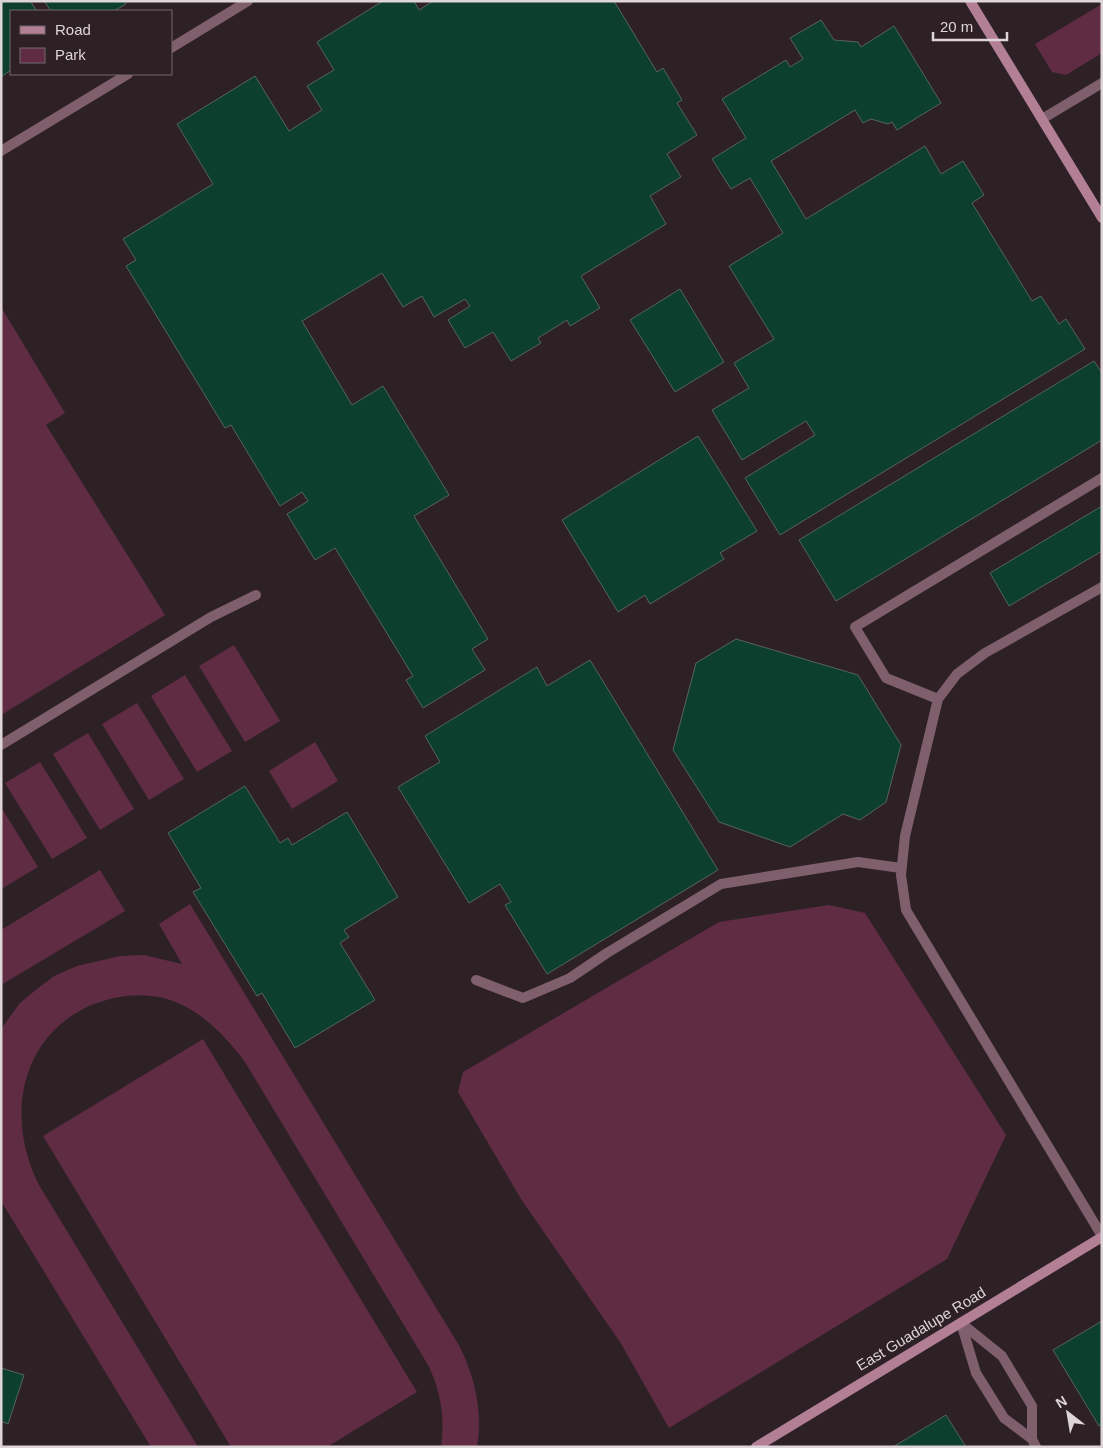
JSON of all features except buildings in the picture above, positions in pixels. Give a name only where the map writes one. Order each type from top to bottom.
[{"type":"main road","points":[[970,1],[1102,218]]},
{"type":"main road","name":"East Guadalupe Road","points":[[756,1447],[1102,1237]]},
{"type":"street","points":[[172,47],[248,1]]},
{"type":"street","points":[[1,151],[126,75]]},
{"type":"street","points":[[1042,119],[1102,83]]},
{"type":"street","points":[[938,699],[886,678],[855,626],[1102,478]]},
{"type":"street","points":[[1102,587],[985,653],[956,674],[938,699],[905,836],[901,868],[906,910],[1102,1237]]},
{"type":"street","points":[[1,745],[210,617],[256,595]]},
{"type":"street","points":[[476,980],[523,998],[570,978],[607,953],[720,884],[858,862],[901,868]]},
{"type":"street","points":[[961,1323],[976,1372],[994,1403],[1004,1418],[1034,1443]]},
{"type":"street","points":[[961,1323],[1002,1356],[1007,1364],[1032,1406],[1034,1443]]},
{"type":"green space","points":[[1102,4],[1102,53],[1066,75],[1052,72],[1035,44]]},
{"type":"green space","points":[[1,307],[65,413],[46,425],[165,615],[1,715]]},
{"type":"green space","points":[[234,645],[280,721],[245,742],[199,666]]},
{"type":"green space","points":[[185,675],[232,751],[197,772],[151,696]]},
{"type":"green space","points":[[137,703],[184,779],[149,800],[102,724]]},
{"type":"green space","points":[[88,733],[134,809],[100,830],[53,754]]},
{"type":"green space","points":[[315,742],[338,781],[292,809],[269,771]]},
{"type":"green space","points":[[40,762],[87,838],[52,859],[5,783]]},
{"type":"green space","points":[[1,807],[38,867],[3,888],[1,885]]},
{"type":"green space","points":[[100,870],[125,911],[1,985],[1,930]]},
{"type":"green space","points":[[190,904],[460,1347],[474,1383],[479,1421],[477,1447],[441,1447],[441,1405],[428,1365],[245,1062],[219,1032],[199,1015],[187,1008],[163,998],[135,995],[107,1000],[89,1006],[65,1020],[47,1039],[33,1060],[25,1084],[22,1108],[23,1134],[29,1160],[39,1185],[198,1447],[151,1447],[1,1201],[1,1029],[20,1003],[54,976],[77,966],[120,956],[144,955],[182,964],[159,924]]},
{"type":"green space","points":[[829,905],[865,913],[1006,1135],[947,1259],[669,1428],[620,1342],[521,1199],[458,1092],[463,1072],[719,922]]},
{"type":"green space","points":[[203,1039],[417,1392],[327,1447],[231,1447],[43,1136]]}]
